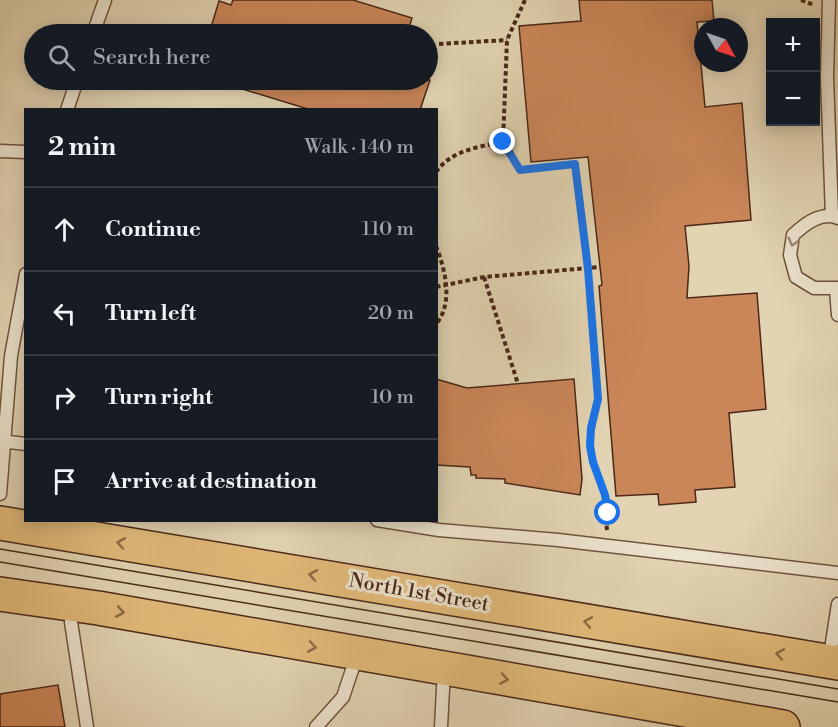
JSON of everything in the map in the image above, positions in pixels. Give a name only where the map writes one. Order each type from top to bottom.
[{"type":"main road","name":"North 1st Street","points":[[0,523],[833,663]]},
{"type":"main road","points":[[0,594],[72,604],[444,669],[679,713],[783,727]]},
{"type":"lane","points":[[97,24],[105,0]]},
{"type":"lane","points":[[829,0],[827,99],[835,217],[809,220],[793,235],[790,255],[796,277],[814,288],[837,289],[838,315]]},
{"type":"lane","points":[[68,108],[74,90]]},
{"type":"lane","points":[[0,151],[24,152]]},
{"type":"lane","points":[[0,494],[1,441],[11,356],[24,285]]},
{"type":"lane","points":[[1,441],[24,444]]},
{"type":"lane","points":[[389,522],[439,530],[606,546],[838,573]]},
{"type":"lane","points":[[72,604],[71,622],[87,727]]},
{"type":"lane","points":[[833,663],[838,604]]},
{"type":"lane","points":[[316,727],[343,697],[357,655]]},
{"type":"lane","points":[[441,727],[444,669]]},
{"type":"path","points":[[525,0],[507,40],[503,142],[520,170],[575,164],[588,269],[598,399],[591,428],[590,446],[608,513],[606,546]]},
{"type":"path","points":[[438,44],[507,40]]},
{"type":"path","points":[[438,169],[442,164],[462,151],[503,142]]},
{"type":"path","points":[[438,253],[447,286],[441,318],[438,322]]},
{"type":"path","points":[[438,287],[484,277],[600,267]]},
{"type":"path","points":[[484,277],[518,384]]},
{"type":"building","points":[[233,0],[353,0],[412,18],[410,24],[212,24],[219,1],[231,5]]},
{"type":"building","points":[[579,0],[712,0],[714,18],[694,18],[694,72],[702,72],[705,107],[742,103],[751,220],[685,226],[689,266],[687,298],[757,293],[766,409],[729,413],[735,487],[695,490],[696,502],[659,505],[658,494],[616,496],[599,286],[602,285],[588,157],[531,162],[519,26],[581,21]]},
{"type":"building","points":[[246,90],[427,90],[421,108],[304,108]]},
{"type":"building","points":[[574,379],[582,479],[580,495],[505,483],[505,479],[476,478],[476,475],[471,475],[470,467],[438,465],[438,380],[467,388]]},
{"type":"building","points":[[58,685],[65,727],[0,727],[0,694]]},
{"type":"tram line","points":[[0,549],[838,689]]},
{"type":"tram line","points":[[0,562],[838,702]]},
{"type":"route","points":[[503,142],[520,170],[575,164],[588,269],[598,399],[591,428],[590,446],[608,513]]}]
